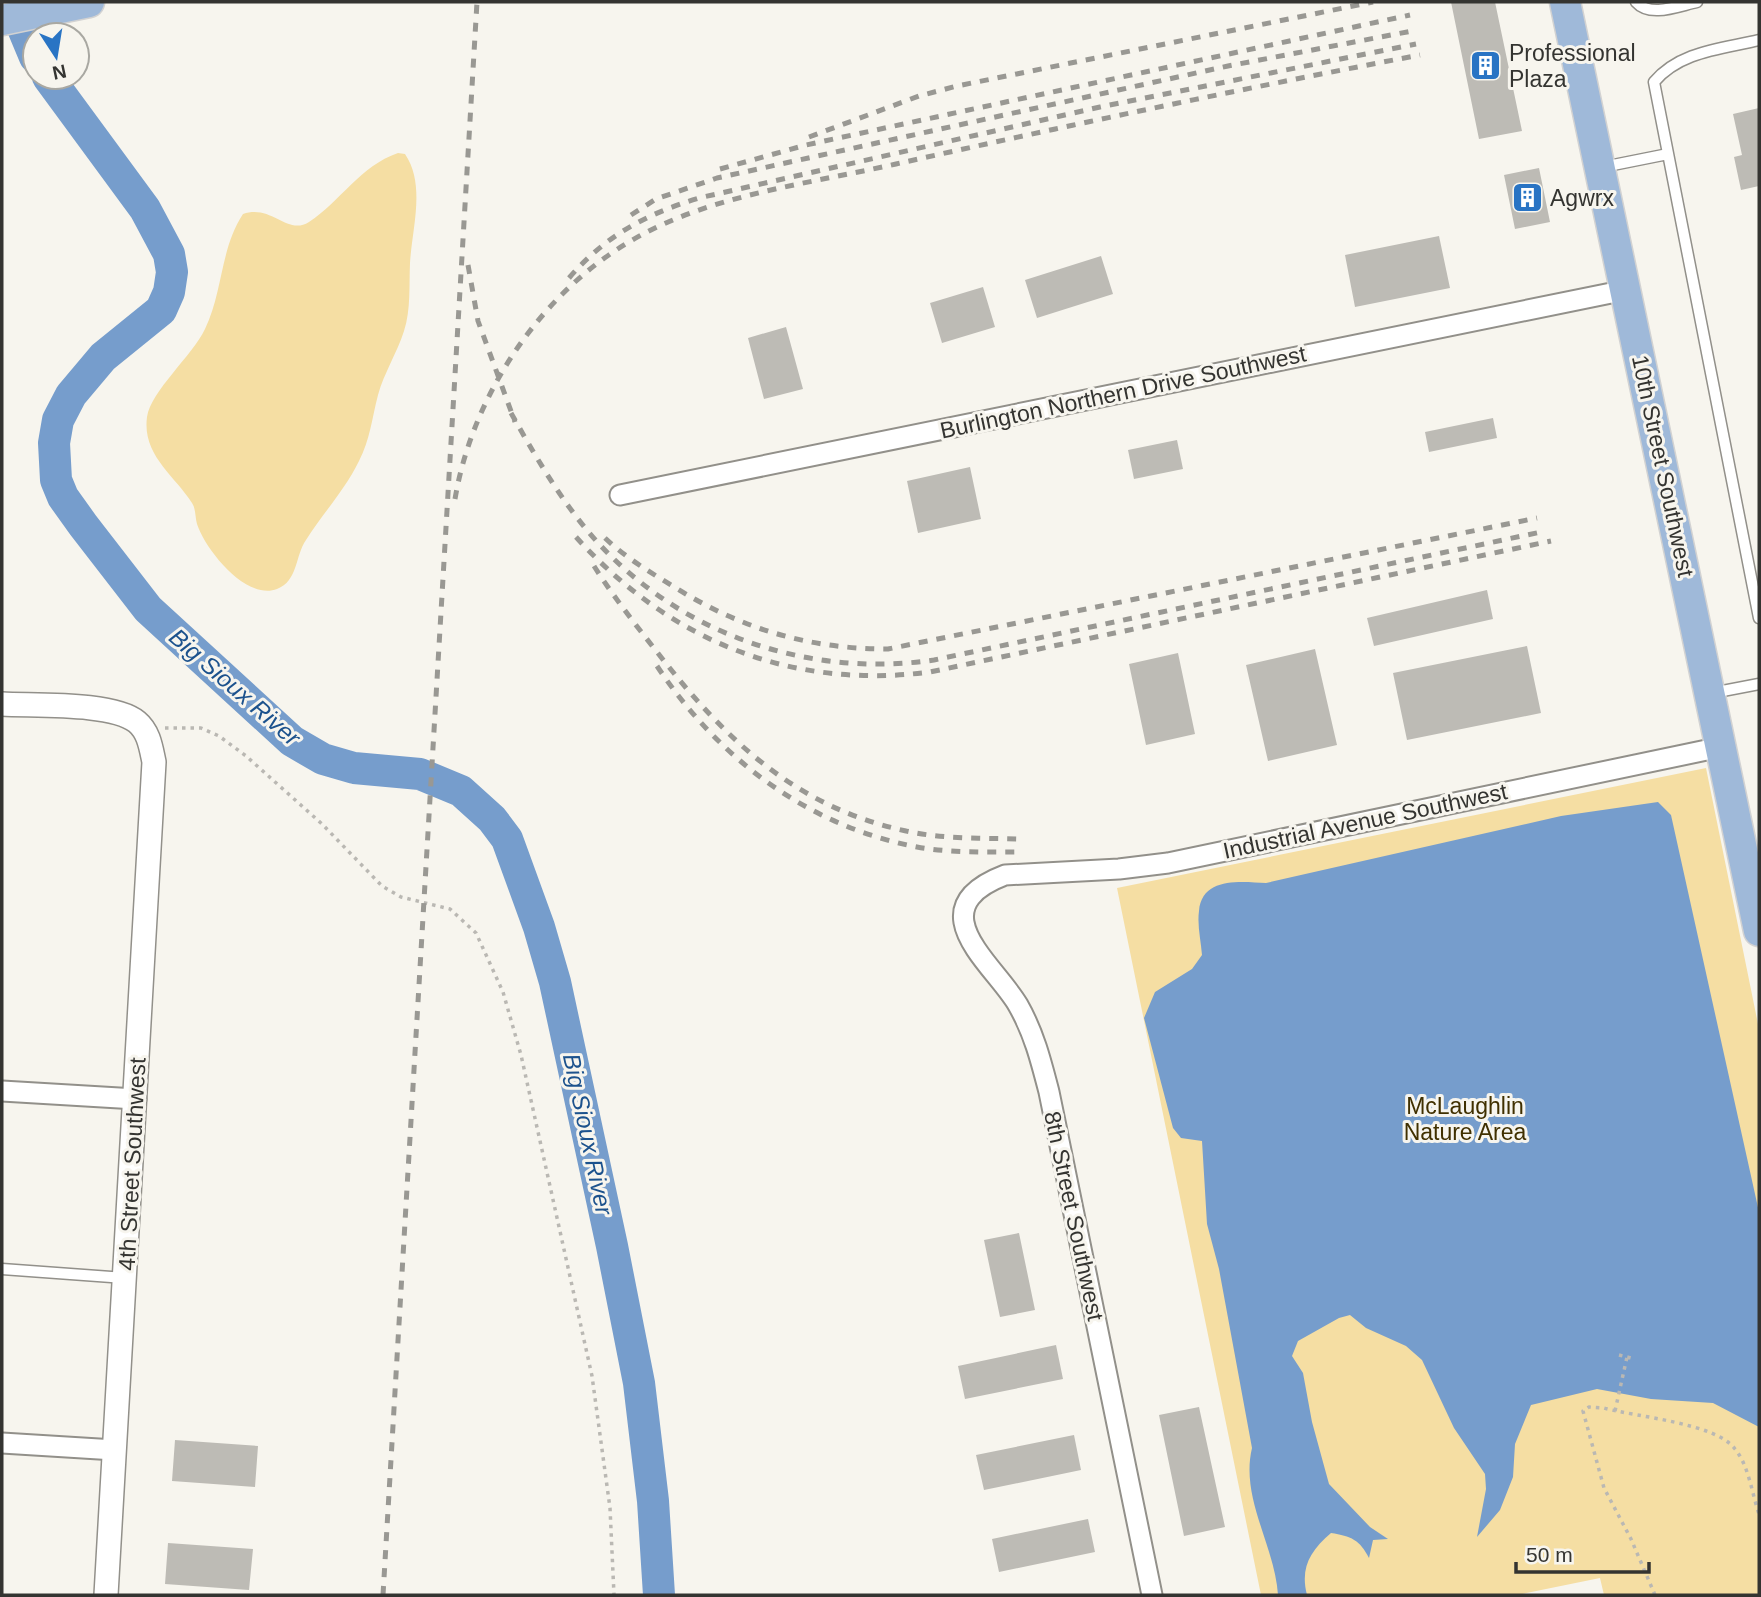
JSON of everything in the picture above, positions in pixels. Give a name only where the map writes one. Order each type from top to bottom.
[{"type":"main road","points":[[2,20],[89,2]]},
{"type":"main road","name":"10th Street Southwest","points":[[1565,2],[1759,930]]},
{"type":"street","name":"Burlington Northern Drive Southwest","points":[[620,495],[1626,290]]},
{"type":"street","points":[[2,704],[109,711],[130,718],[147,734]]},
{"type":"street","name":"4th Street Southwest","points":[[106,1595],[154,774],[147,734]]},
{"type":"street","name":"Industrial Avenue Southwest","points":[[1005,875],[1119,869],[1168,863],[1721,747]]},
{"type":"street","name":"8th Street Southwest","points":[[1005,875],[988,882],[975,893],[967,906],[967,936],[973,950],[1015,1001],[1029,1024],[1039,1052],[1152,1595]]},
{"type":"street","points":[[2,1091],[136,1099]]},
{"type":"street","points":[[2,1443],[115,1450]]},
{"type":"lane","points":[[1636,2],[1642,8],[1652,11],[1697,2]]},
{"type":"lane","points":[[1759,40],[1687,57],[1664,69],[1654,82],[1759,618]]},
{"type":"lane","points":[[1600,168],[1668,154]]},
{"type":"lane","points":[[1710,693],[1759,684]]},
{"type":"lane","points":[[2,1269],[125,1278]]},
{"type":"path","points":[[147,734],[165,728],[185,726],[219,736],[246,756],[322,824],[382,886],[401,897],[450,909],[476,933],[503,992],[521,1055],[592,1376],[610,1508],[614,1595]]},
{"type":"path","points":[[1619,1355],[1635,1359]]},
{"type":"path","points":[[1615,1411],[1627,1357]]},
{"type":"path","points":[[1654,1595],[1631,1539],[1604,1488],[1583,1411],[1589,1407],[1699,1427],[1725,1439],[1740,1458],[1759,1514]]},
{"type":"green space","points":[[398,153],[405,154],[411,166],[416,193],[409,306],[404,331],[381,387],[366,445],[353,472],[302,546],[289,580],[277,589],[265,591],[240,580],[228,570],[201,534],[192,503],[161,464],[149,443],[147,417],[150,407],[205,329],[230,242],[243,214],[262,213],[293,225],[309,222],[373,166]]},
{"type":"green space","name":"McLaughlin Nature Area","points":[[1706,768],[1759,1029],[1759,1595],[1604,1595],[1600,1578],[1517,1595],[1261,1595],[1117,888]]},
{"type":"water","name":"McLaughlin Nature Area","points":[[1658,802],[1671,815],[1759,1212],[1759,1427],[1713,1403],[1651,1399],[1597,1389],[1531,1405],[1515,1444],[1513,1477],[1500,1510],[1477,1537],[1486,1489],[1485,1474],[1454,1428],[1422,1360],[1406,1346],[1366,1328],[1350,1315],[1339,1318],[1298,1341],[1292,1356],[1303,1373],[1312,1422],[1329,1484],[1370,1527],[1388,1539],[1373,1540],[1369,1558],[1354,1540],[1331,1533],[1317,1546],[1308,1561],[1305,1576],[1307,1595],[1278,1595],[1271,1558],[1254,1504],[1250,1467],[1252,1448],[1219,1269],[1207,1224],[1202,1141],[1181,1138],[1173,1128],[1144,1018],[1155,992],[1192,969],[1202,955],[1199,911],[1207,892],[1215,886],[1235,882],[1266,883],[1561,816]]},
{"type":"building","name":"Professional Plaza","points":[[1451,2],[1495,2],[1522,131],[1479,139]]},
{"type":"building","points":[[1759,108],[1759,186],[1741,190],[1734,157],[1742,155],[1733,114]]},
{"type":"building","name":"Agwrx","points":[[1539,168],[1550,222],[1515,229],[1504,175]]},
{"type":"building","points":[[1439,236],[1450,288],[1355,307],[1345,255]]},
{"type":"building","points":[[1101,256],[1113,294],[1037,318],[1025,280]]},
{"type":"building","points":[[983,287],[995,327],[942,343],[930,303]]},
{"type":"building","points":[[786,327],[803,389],[764,399],[748,338]]},
{"type":"building","points":[[1493,418],[1497,438],[1429,452],[1425,432]]},
{"type":"building","points":[[1177,440],[1183,469],[1134,479],[1128,450]]},
{"type":"building","points":[[970,467],[981,519],[918,533],[907,481]]},
{"type":"building","points":[[1487,590],[1493,619],[1374,646],[1367,618]]},
{"type":"building","points":[[1527,646],[1541,713],[1407,740],[1393,673]]},
{"type":"building","points":[[1315,649],[1337,745],[1268,761],[1246,665]]},
{"type":"building","points":[[1178,653],[1195,734],[1146,745],[1129,664]]},
{"type":"building","points":[[1019,1233],[1035,1310],[1000,1317],[984,1240]]},
{"type":"building","points":[[1056,1345],[1063,1379],[965,1399],[958,1366]]},
{"type":"building","points":[[1199,1407],[1225,1527],[1184,1536],[1159,1415]]},
{"type":"building","points":[[1074,1435],[1081,1470],[984,1490],[976,1455]]},
{"type":"building","points":[[175,1440],[258,1446],[255,1487],[172,1481]]},
{"type":"building","points":[[1088,1519],[1095,1552],[999,1572],[992,1539]]},
{"type":"building","points":[[168,1543],[253,1549],[249,1590],[165,1584]]},
{"type":"waterway","name":"Big Sioux River","points":[[12,2],[21,24]]},
{"type":"waterway","name":"Big Sioux River","points":[[58,91],[145,209],[169,254],[172,272],[169,292],[161,310],[103,357],[71,395],[58,420],[54,443],[56,480],[63,497],[148,609],[292,741],[323,759],[354,768],[420,774],[461,791],[492,819],[507,839],[539,927],[555,982],[612,1246],[639,1383],[653,1501],[659,1595]]},
{"type":"railway","points":[[383,1595],[477,2]]},
{"type":"railway","points":[[809,137],[919,96],[957,86],[1373,2]]},
{"type":"railway","points":[[720,169],[806,145],[1410,15]]},
{"type":"railway","points":[[631,215],[656,199],[717,178],[1228,66],[1412,31]]},
{"type":"railway","points":[[569,278],[597,250],[628,228],[661,211],[699,198],[1100,107],[1416,44]]},
{"type":"railway","points":[[455,499],[477,423],[515,352],[566,290],[596,264],[659,226],[725,202],[793,185],[1158,107],[1420,55]]},
{"type":"railway","points":[[468,265],[478,321],[515,422]]},
{"type":"railway","points":[[511,413],[563,498],[600,545],[634,577],[671,604],[711,626],[753,643],[797,656],[842,662],[888,664],[934,660],[1541,532]]},
{"type":"railway","points":[[605,538],[629,558],[671,585],[748,624],[829,645],[888,649],[1537,518]]},
{"type":"railway","points":[[576,537],[612,573],[651,604],[693,630],[736,650],[782,665],[829,673],[879,676],[930,672],[1551,541]]},
{"type":"railway","points":[[594,566],[616,599],[708,713],[765,765],[796,786],[829,805],[866,820],[906,831],[947,837],[1017,839]]},
{"type":"railway","points":[[657,666],[681,699],[737,758],[802,805],[877,837],[917,847],[954,851],[1018,852]]},
{"type":"place","name":"Professional Plaza","points":[[1486,66]]},
{"type":"place","name":"Agwrx","points":[[1527,198]]}]
